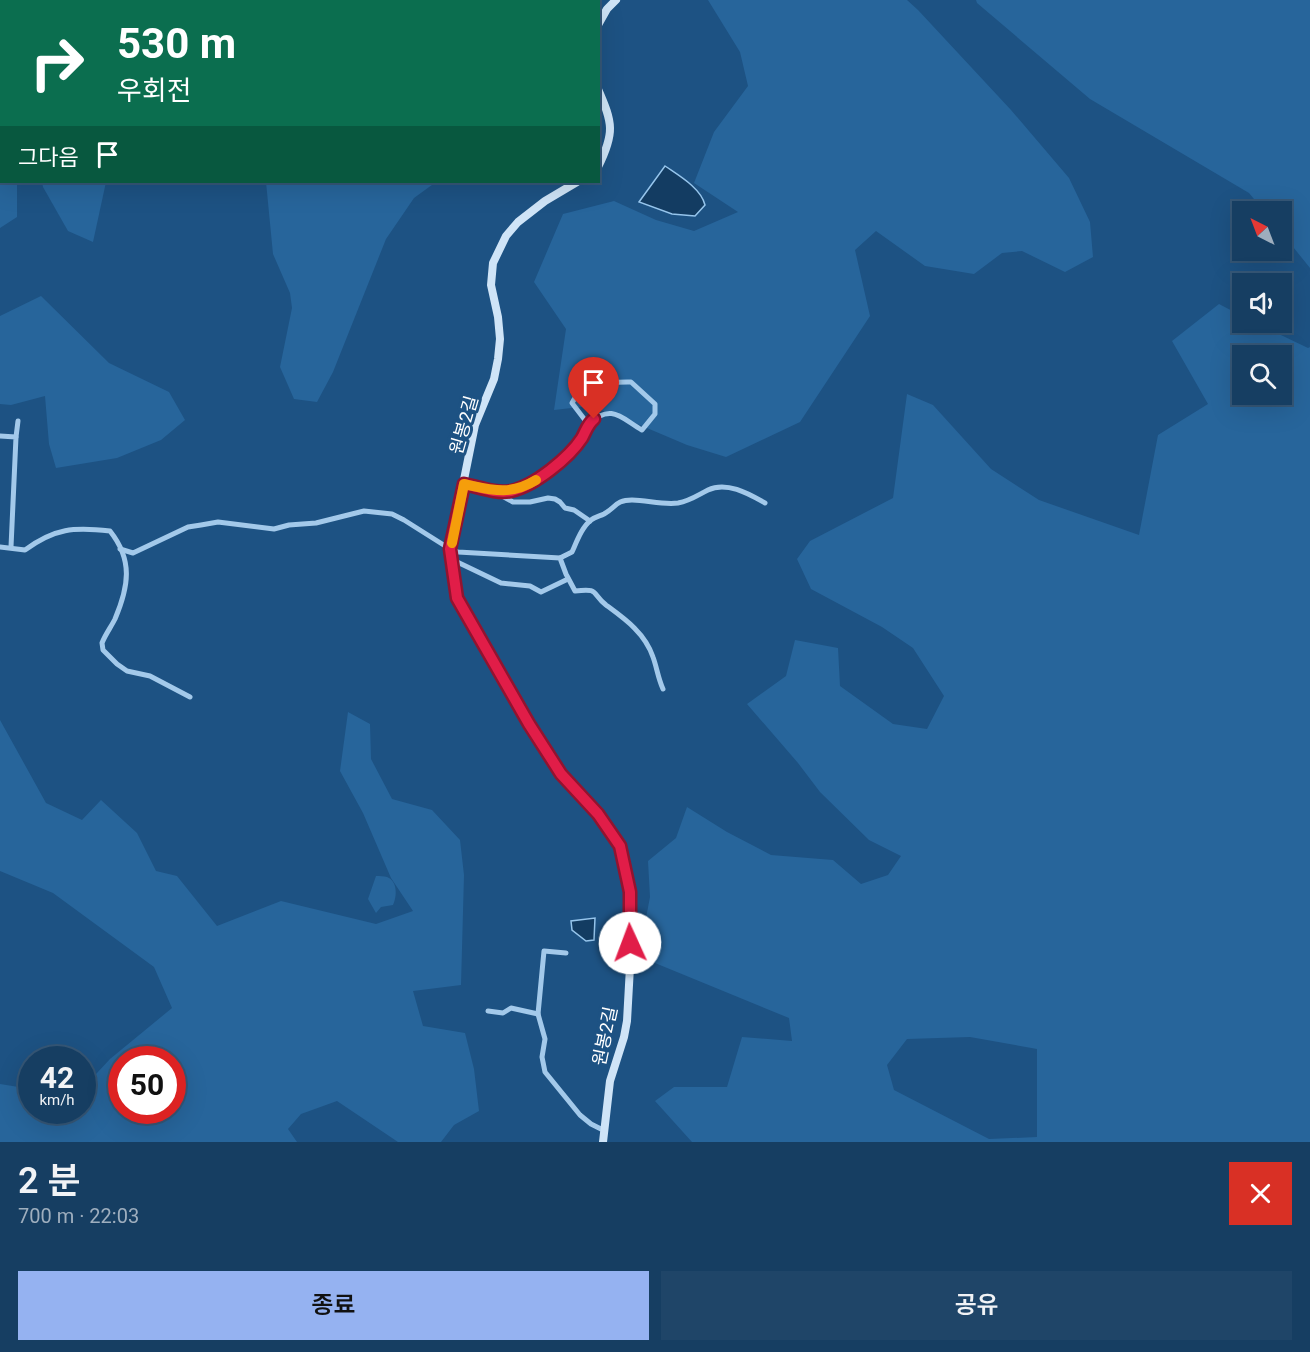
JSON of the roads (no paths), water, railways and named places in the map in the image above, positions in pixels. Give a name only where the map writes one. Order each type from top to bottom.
[{"type":"main road","points":[[600,21],[607,9],[616,0]]},
{"type":"main road","points":[[600,93],[608,107],[611,131],[607,150],[600,163]]},
{"type":"main road","name":"원봉2길","points":[[575,183],[545,201],[518,222],[506,236],[493,263],[491,285],[498,317],[500,339],[498,359],[494,379],[476,425],[450,549],[457,598],[478,637],[561,774],[598,814],[620,846],[630,892],[627,1021],[610,1081],[603,1142]]},
{"type":"street","points":[[464,484],[493,491],[509,492],[520,488],[544,474],[581,439],[588,423],[603,415],[618,413],[642,430],[655,414],[655,404],[631,382],[612,382],[591,386],[576,394],[572,403],[588,423]]},
{"type":"street","points":[[11,547],[18,421]]},
{"type":"street","points":[[0,436],[16,437]]},
{"type":"street","points":[[120,549],[133,553],[188,527],[218,522],[274,529],[364,511],[392,514],[450,549],[468,554],[560,558],[572,552],[578,538],[590,521],[605,514],[619,501],[678,503],[719,487],[737,489],[765,503]]},
{"type":"street","points":[[493,491],[513,502],[530,502],[548,498],[555,500],[590,521]]},
{"type":"street","points":[[0,547],[25,550],[41,538],[60,530],[110,531],[128,570],[124,592],[115,620],[102,644],[103,650],[127,671],[150,676],[190,697]]},
{"type":"street","points":[[560,558],[575,591],[590,589],[603,603],[625,618],[640,634],[653,657],[657,676],[663,689]]},
{"type":"street","points":[[453,560],[501,583],[530,586],[541,592],[568,579]]},
{"type":"street","points":[[566,953],[544,951],[538,1014],[545,1039],[542,1057],[545,1072],[580,1115],[603,1130]]},
{"type":"street","points":[[488,1011],[502,1012],[511,1008],[538,1014]]}]
